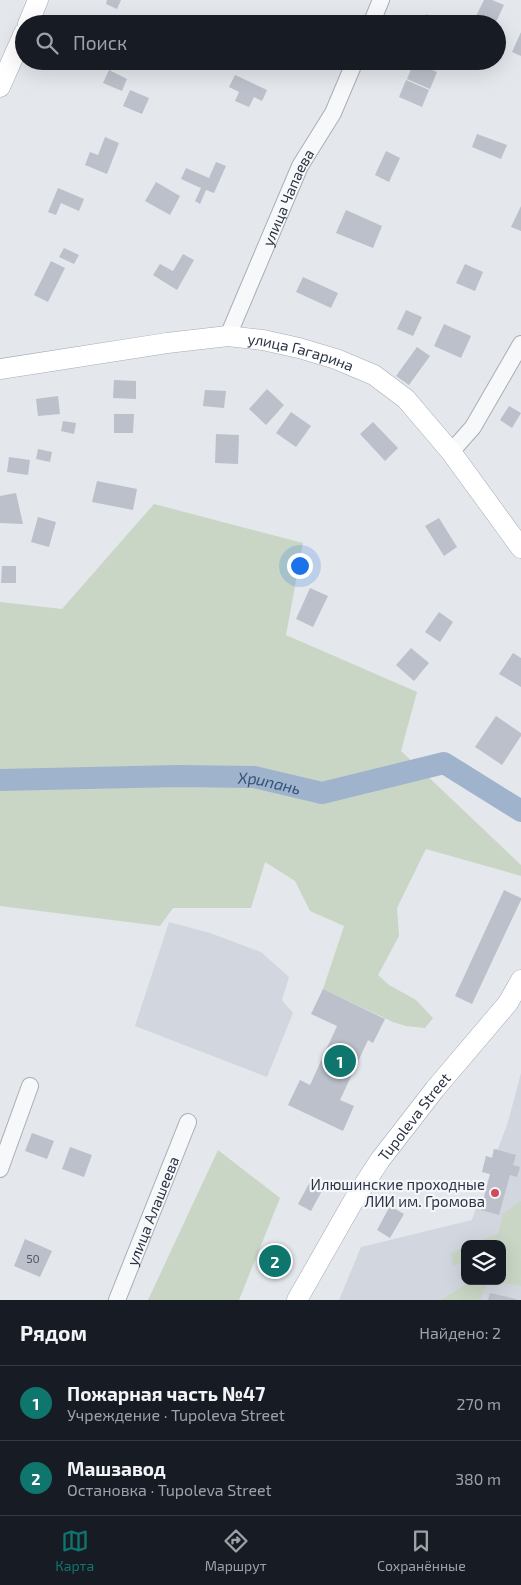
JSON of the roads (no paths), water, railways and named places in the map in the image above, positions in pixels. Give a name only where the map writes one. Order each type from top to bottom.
[{"type":"main road","points":[[32,15],[38,0]]},
{"type":"main road","points":[[0,87],[15,53]]},
{"type":"main road","name":"улица Гагарина","points":[[0,369],[176,341],[228,336],[263,340],[336,359],[374,375],[406,399],[451,452],[521,548]]},
{"type":"main road","name":"Tupoleva Street","points":[[297,1300],[354,1200],[380,1160],[435,1089],[508,1003],[521,980]]},
{"type":"main road","name":"Tupoleva Street","points":[[304,1300],[318,1262]]},
{"type":"street","points":[[375,15],[381,0]]},
{"type":"street","name":"улица Чапаева","points":[[228,336],[300,166],[334,113],[351,70]]},
{"type":"street","points":[[451,452],[473,426],[521,344]]},
{"type":"street","points":[[0,1169],[30,1086]]},
{"type":"street","name":"улица Алашеева","points":[[117,1300],[188,1122]]},
{"type":"waterway","name":"Хрипань","points":[[0,780],[178,776],[254,777],[322,793],[444,763],[521,811]]},
{"type":"place","name":"Пожарная часть №47","points":[[340,1061]]},
{"type":"place","name":"Илюшинские проходные ЛИИ им. Громова","points":[[495,1193]]},
{"type":"place","name":"Машзавод","points":[[275,1261]]}]
